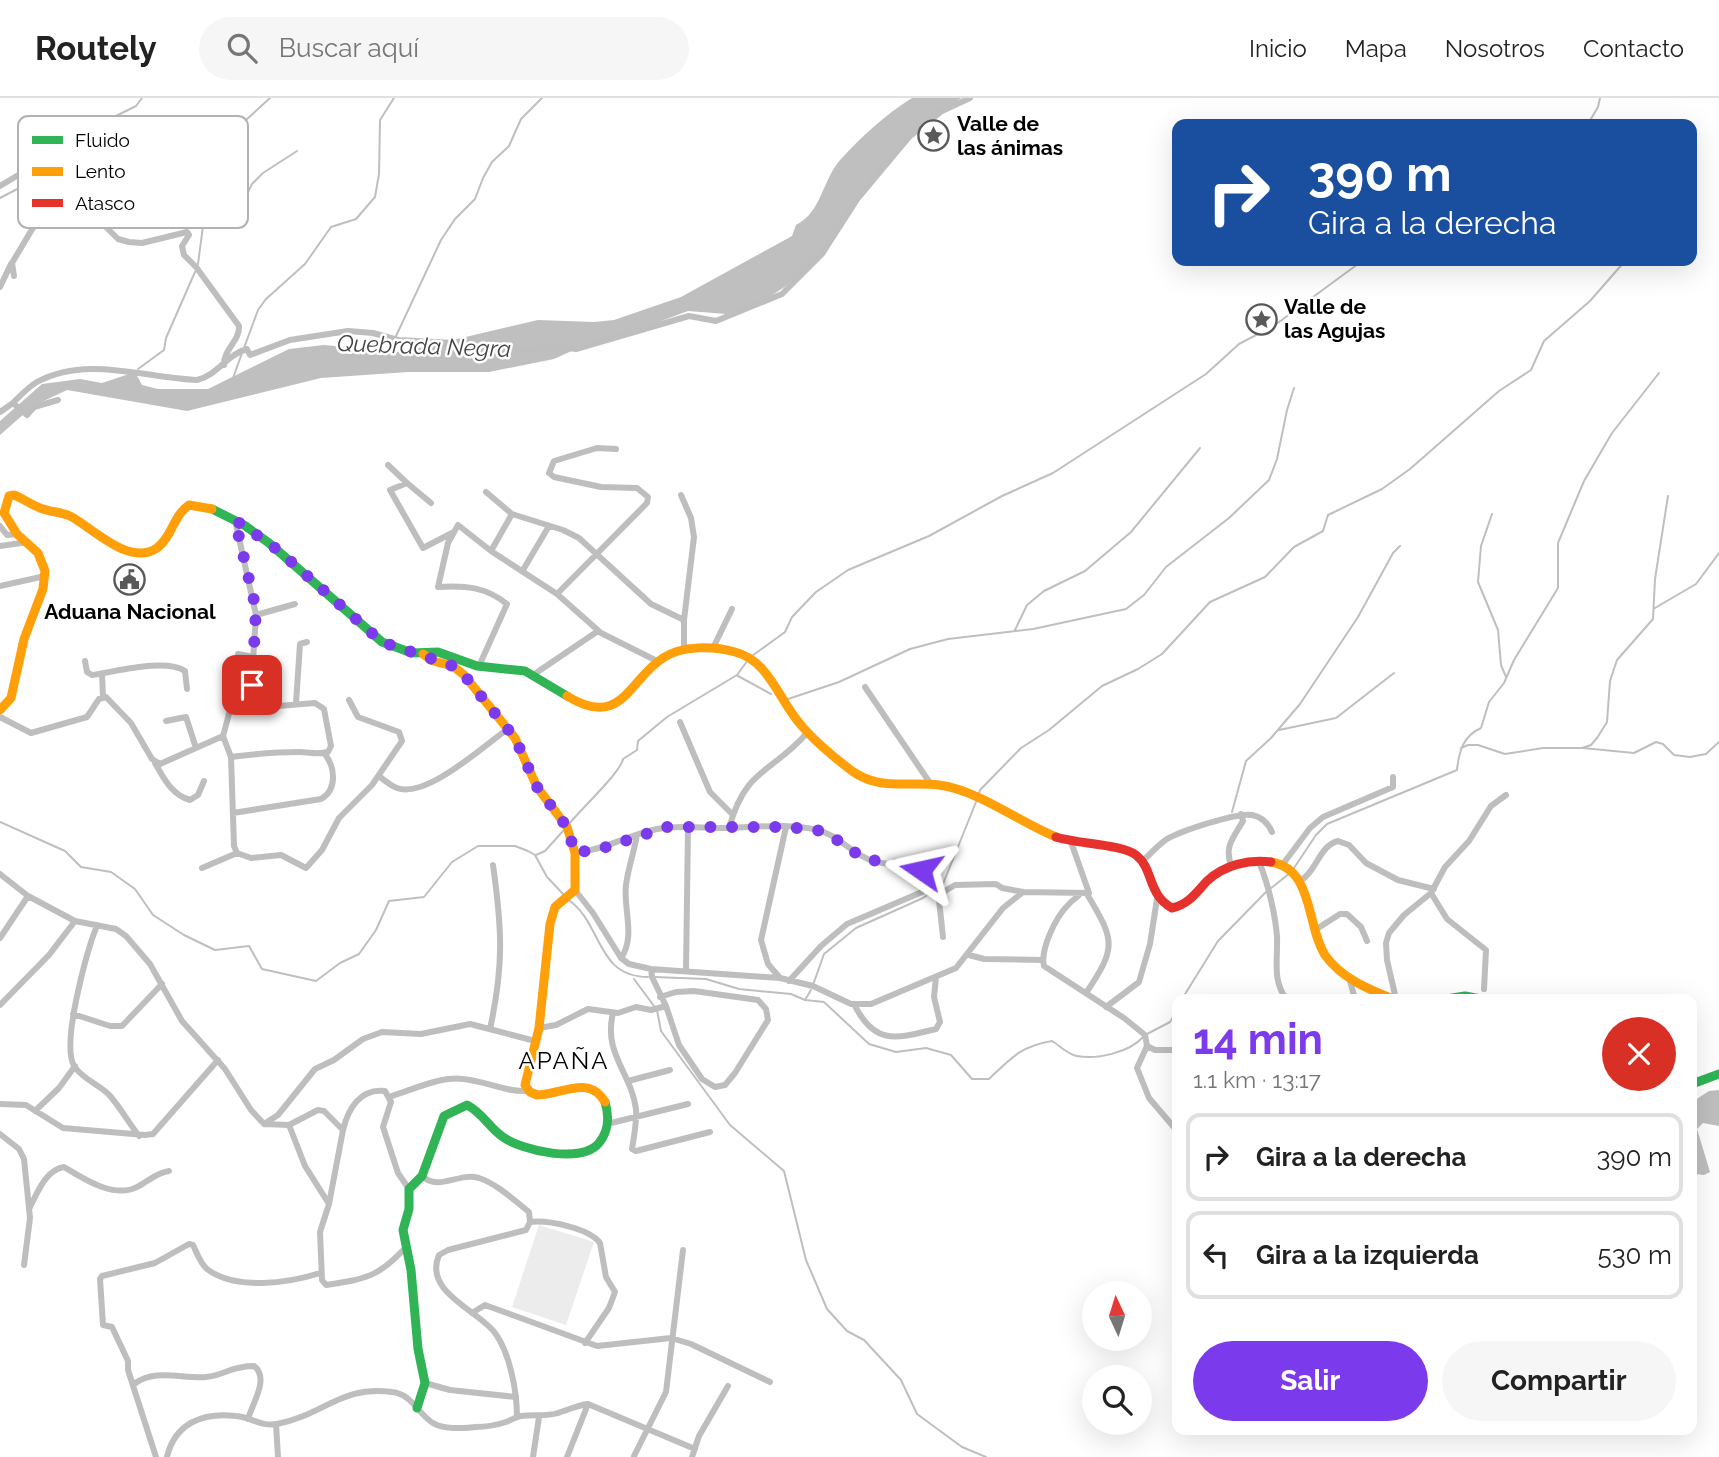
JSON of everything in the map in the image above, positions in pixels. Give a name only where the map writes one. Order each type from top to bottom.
[{"type":"main road","points":[[0,710],[11,698],[24,639],[45,576],[43,562],[28,542],[17,534],[4,513],[5,500],[14,495],[30,504],[66,514],[120,547],[142,554],[157,549],[165,542],[179,512],[186,507],[200,505],[235,520],[278,550],[382,642],[394,648],[423,654],[435,652],[452,655],[479,667],[522,670],[543,678],[577,701],[599,707],[614,704],[631,691],[657,661],[684,649],[713,648],[738,652],[760,664],[768,672],[785,707],[807,733],[868,780],[894,785],[930,783],[979,798],[1071,842],[1132,851],[1142,862],[1157,899],[1166,906],[1178,907],[1192,899],[1213,876],[1232,867],[1259,862],[1285,865],[1298,877],[1315,930],[1328,958],[1350,981],[1382,994]]},
{"type":"main road","points":[[417,1408],[425,1383],[403,1230],[409,1209],[409,1189],[422,1176],[444,1116],[467,1105],[477,1109],[490,1120],[500,1135],[512,1142],[537,1150],[587,1153],[601,1141],[608,1111],[595,1090],[586,1086],[536,1096],[527,1091],[526,1074],[539,1028],[550,925],[555,907],[575,890],[575,853],[567,827],[537,787],[515,738],[464,675],[453,666],[433,661],[423,654]]},
{"type":"main road","points":[[1697,1082],[1719,1074]]},
{"type":"street","points":[[0,412],[15,404],[36,382],[85,368],[197,380],[208,377],[232,355],[243,350],[247,349],[250,355],[290,340],[348,331],[373,333],[394,339],[530,351],[555,346],[576,349],[689,316],[716,321],[782,294],[822,254],[858,198],[909,138],[942,111],[970,98]]},
{"type":"street","points":[[0,186],[18,175]]},
{"type":"street","points":[[0,287],[33,228]]},
{"type":"street","points":[[107,228],[118,239],[142,243],[187,232],[182,246],[184,255],[196,267],[239,326],[239,333],[223,359],[224,365]]},
{"type":"street","points":[[12,263],[14,276]]},
{"type":"street","points":[[15,404],[27,415],[34,407],[58,400]]},
{"type":"street","points":[[557,594],[647,503],[648,497],[637,488],[601,487],[554,477],[549,473],[550,467],[554,461],[597,448],[616,449]]},
{"type":"street","points":[[388,465],[431,503]]},
{"type":"street","points":[[407,483],[393,487],[390,493],[423,548],[452,533]]},
{"type":"street","points":[[486,492],[512,514],[579,538],[595,556],[650,604],[684,620]]},
{"type":"street","points":[[681,495],[691,518],[694,537],[684,620],[684,649]]},
{"type":"street","points":[[491,551],[512,514]]},
{"type":"street","points":[[235,520],[256,615],[253,657],[254,709]]},
{"type":"street","points":[[479,667],[507,604],[478,588],[465,585],[438,587],[456,525],[460,525],[491,551],[557,594],[598,631],[657,661]]},
{"type":"street","points":[[0,526],[7,535],[17,534]]},
{"type":"street","points":[[523,570],[549,526]]},
{"type":"street","points":[[0,546],[28,542]]},
{"type":"street","points":[[0,586],[45,576]]},
{"type":"street","points":[[256,615],[295,604]]},
{"type":"street","points":[[713,648],[732,610]]},
{"type":"street","points":[[533,675],[598,631]]},
{"type":"street","points":[[296,704],[300,644],[307,642]]},
{"type":"street","points":[[238,654],[253,657]]},
{"type":"street","points":[[85,661],[87,672],[92,676],[162,666],[173,667],[185,671],[187,689]]},
{"type":"street","points":[[0,717],[31,733],[87,717],[103,696],[102,674]]},
{"type":"street","points":[[865,687],[901,744],[930,783]]},
{"type":"street","points":[[103,696],[131,723],[168,785],[181,797],[190,800],[198,796],[204,781]]},
{"type":"street","points":[[202,869],[237,853],[251,858],[281,855],[306,868],[322,850],[339,818],[379,776],[402,741],[402,736],[390,727],[361,719],[353,711],[349,700]]},
{"type":"street","points":[[231,757],[269,752],[324,753],[331,746],[324,709],[315,703],[230,710],[223,736],[231,757],[234,846],[237,853]]},
{"type":"street","points":[[166,720],[186,717],[196,748]]},
{"type":"street","points":[[680,722],[710,792],[733,815]]},
{"type":"street","points":[[379,776],[397,788],[422,787],[450,772],[508,729]]},
{"type":"street","points":[[729,828],[751,779],[793,748],[807,733]]},
{"type":"street","points":[[155,763],[160,764],[223,736]]},
{"type":"street","points":[[233,813],[321,799],[328,795],[333,772],[331,761],[324,753]]},
{"type":"street","points":[[1285,865],[1310,828],[1323,817],[1393,787],[1393,777]]},
{"type":"street","points":[[1394,994],[1387,960],[1387,938],[1404,915],[1433,891],[1445,867],[1469,841],[1492,806],[1506,795]]},
{"type":"street","points":[[1232,867],[1229,844],[1243,821],[1241,814]]},
{"type":"street","points":[[1142,862],[1166,840],[1198,826],[1241,814],[1264,820],[1272,832]]},
{"type":"street","points":[[575,853],[603,848],[667,827],[786,827],[817,830],[830,835],[863,858],[913,867],[932,880],[931,885],[915,896],[847,924],[821,946],[789,981]]},
{"type":"street","points":[[780,978],[768,964],[761,940],[786,827]]},
{"type":"street","points":[[686,970],[688,828]]},
{"type":"street","points":[[621,958],[625,952],[628,926],[626,885],[637,835]]},
{"type":"street","points":[[1298,877],[1310,873],[1328,846],[1338,841],[1349,845],[1366,863],[1398,880],[1433,891],[1447,919],[1486,950],[1483,994]]},
{"type":"street","points":[[1071,842],[1089,889],[1062,913],[1043,960],[1044,966],[1145,1035],[1147,1046],[1137,1064],[1139,1077],[1149,1098],[1172,1125]]},
{"type":"street","points":[[1259,862],[1277,935],[1275,972],[1283,994]]},
{"type":"street","points":[[490,1029],[500,984],[502,943],[493,865]]},
{"type":"street","points":[[0,874],[28,896],[75,921],[116,929],[138,947],[182,1021],[218,1060],[251,1110],[264,1124],[289,1125],[318,1110],[324,1111],[343,1129]]},
{"type":"street","points":[[943,937],[939,900],[945,891],[955,885],[996,884],[1002,888],[1023,892],[1084,894]]},
{"type":"street","points":[[575,890],[621,958],[629,964],[652,970],[686,970],[780,978],[813,986],[845,1003],[855,1004],[871,1004],[956,968],[969,955],[1003,908],[1023,892]]},
{"type":"street","points":[[1084,894],[1107,929],[1109,946],[1106,961],[1086,993]]},
{"type":"street","points":[[0,938],[28,896]]},
{"type":"street","points":[[1106,1007],[1139,982],[1150,944],[1157,899]]},
{"type":"street","points":[[1315,930],[1340,914],[1347,914],[1361,927],[1367,941]]},
{"type":"street","points":[[0,1005],[49,955],[75,921]]},
{"type":"street","points":[[97,925],[88,949],[73,1014],[70,1054],[75,1066],[110,1095],[139,1136]]},
{"type":"street","points":[[969,955],[984,959],[1043,960]]},
{"type":"street","points":[[652,970],[652,977],[679,1045],[702,1079],[715,1087],[725,1085],[735,1073],[768,1020],[766,1009],[758,1000],[694,991],[676,992],[660,997]]},
{"type":"street","points":[[855,1004],[867,1024],[875,1032],[888,1038],[936,1029],[940,1022],[934,997],[936,977]]},
{"type":"street","points":[[1350,981],[1354,994]]},
{"type":"street","points":[[73,1014],[110,1026],[121,1026],[162,984]]},
{"type":"street","points":[[539,1028],[556,1025],[588,1009],[613,1013],[636,1007],[651,1010],[664,1007]]},
{"type":"street","points":[[613,1013],[610,1032],[612,1048],[615,1061],[628,1081],[636,1117],[632,1149],[636,1151],[710,1132]]},
{"type":"street","points":[[264,1124],[278,1115],[316,1069],[334,1060],[363,1038],[382,1032],[421,1034],[460,1025],[490,1029],[535,1041]]},
{"type":"street","points":[[1147,1046],[1172,1049]]},
{"type":"street","points":[[0,1104],[20,1104],[63,1128],[139,1136],[153,1134],[218,1060]]},
{"type":"street","points":[[35,1111],[59,1088],[75,1066]]},
{"type":"street","points":[[628,1081],[670,1070]]},
{"type":"street","points":[[389,1097],[447,1079],[461,1078],[510,1091],[527,1091]]},
{"type":"street","points":[[407,1246],[377,1274],[326,1285],[320,1273],[320,1231],[329,1205],[348,1110],[379,1090],[385,1091],[391,1102],[383,1127],[398,1173],[409,1189]]},
{"type":"street","points":[[607,1124],[688,1104]]},
{"type":"street","points":[[289,1125],[305,1166],[329,1205]]},
{"type":"street","points":[[0,1135],[23,1155],[30,1218],[23,1265]]},
{"type":"street","points":[[29,1209],[48,1176],[57,1168],[64,1167],[82,1180],[114,1190],[138,1187],[159,1173],[169,1171]]},
{"type":"street","points":[[422,1176],[429,1183],[467,1176],[480,1178],[529,1212],[530,1222],[526,1230],[448,1250],[439,1255],[436,1269],[438,1279],[450,1295],[496,1334],[513,1381],[517,1417]]},
{"type":"street","points":[[530,1222],[541,1221],[583,1230],[596,1237],[602,1247],[606,1277],[615,1292],[609,1308],[585,1343]]},
{"type":"street","points":[[156,1457],[128,1370],[128,1360],[112,1327],[103,1325],[100,1279],[105,1274],[155,1263],[189,1244],[193,1245],[208,1269],[232,1280],[278,1281],[320,1273]]},
{"type":"street","points":[[634,1456],[666,1392],[682,1250]]},
{"type":"street","points":[[472,1313],[485,1305],[585,1343],[610,1347],[671,1338],[691,1344],[769,1382]]},
{"type":"street","points":[[134,1384],[150,1377],[206,1377],[217,1375],[234,1366],[254,1366],[260,1371],[261,1378],[248,1419]]},
{"type":"street","points":[[425,1383],[450,1390],[516,1397]]},
{"type":"street","points":[[692,1457],[699,1436],[729,1385]]},
{"type":"street","points":[[167,1457],[171,1442],[182,1427],[217,1416],[239,1416],[264,1425],[276,1424],[313,1413],[351,1392],[366,1390],[396,1392],[407,1396],[432,1423],[442,1427],[476,1427],[506,1422],[517,1417],[539,1417],[588,1404],[695,1448]]},
{"type":"street","points":[[567,1457],[588,1404]]},
{"type":"street","points":[[533,1457],[539,1417]]},
{"type":"street","points":[[276,1424],[278,1457]]},
{"type":"shaded area","name":"Quebrada Negra","points":[[912,98],[961,98],[909,138],[858,198],[822,254],[786,286],[757,305],[726,314],[688,311],[554,359],[489,372],[408,372],[321,378],[187,411],[67,390],[33,406],[0,435],[0,421],[42,384],[80,379],[102,383],[135,372],[142,385],[158,389],[208,389],[289,349],[324,345],[402,352],[538,320],[614,320],[681,297],[792,236],[796,225],[805,219],[817,204],[841,159],[875,126]]},
{"type":"shaded area","points":[[1719,1090],[1719,1126],[1703,1123],[1697,1129],[1697,1099],[1709,1091]]},
{"type":"shaded area","points":[[1697,1129],[1710,1172],[1697,1174]]},
{"type":"shaded area","points":[[539,1225],[594,1242],[566,1325],[512,1307]]},
{"type":"waterway","points":[[116,116],[136,106],[142,98]]},
{"type":"waterway","points":[[248,118],[270,98]]},
{"type":"waterway","points":[[244,348],[258,310],[266,299],[305,264],[331,227],[356,219],[375,197],[379,174],[380,120],[394,98]]},
{"type":"waterway","points":[[389,351],[441,240],[455,219],[475,199],[492,162],[509,146],[521,119],[542,98]]},
{"type":"waterway","points":[[1591,119],[1600,98]]},
{"type":"waterway","points":[[248,192],[263,173],[297,151]]},
{"type":"waterway","points":[[0,198],[18,189]]},
{"type":"waterway","points":[[198,264],[203,228]]},
{"type":"waterway","points":[[752,656],[785,632],[792,617],[816,592],[848,570],[929,536],[1002,496],[1053,473],[1206,374],[1239,344],[1275,325],[1355,266]]},
{"type":"waterway","points":[[978,797],[980,790],[1021,748],[1049,730],[1102,686],[1162,654],[1210,602],[1265,577],[1294,547],[1323,531],[1328,515],[1382,489],[1410,469],[1499,391],[1531,370],[1544,341],[1590,301],[1621,266]]},
{"type":"waterway","points":[[138,369],[164,350],[166,338],[195,272]]},
{"type":"waterway","points":[[233,378],[242,353]]},
{"type":"waterway","points":[[1294,868],[1316,835],[1327,824],[1457,770],[1463,745],[1470,735],[1481,728],[1489,702],[1504,683],[1514,660],[1558,588],[1558,543],[1584,481],[1612,433],[1659,373]]},
{"type":"waterway","points":[[788,699],[839,682],[910,649],[948,639],[1033,629],[1126,609],[1144,595],[1166,567],[1229,518],[1269,480],[1277,459],[1294,388]]},
{"type":"waterway","points":[[1015,630],[1027,605],[1044,591],[1085,571],[1131,532],[1200,448]]},
{"type":"waterway","points":[[1461,748],[1478,745],[1505,754],[1543,748],[1582,748],[1591,745],[1597,738],[1607,722],[1610,681],[1617,660],[1653,619],[1655,579],[1668,496]]},
{"type":"waterway","points":[[1492,514],[1481,546],[1478,582],[1498,630],[1501,665],[1506,677]]},
{"type":"waterway","points":[[1232,812],[1246,761],[1271,738],[1300,704],[1358,617],[1393,553],[1400,546]]},
{"type":"waterway","points":[[1655,608],[1696,584],[1719,553]]},
{"type":"waterway","points":[[569,824],[608,782],[623,759],[637,750],[638,741],[667,717],[737,675],[748,660]]},
{"type":"waterway","points":[[1279,730],[1336,718],[1394,673]]},
{"type":"waterway","points":[[738,676],[771,694]]},
{"type":"waterway","points":[[1583,748],[1634,753],[1656,742],[1663,744],[1674,755],[1690,757],[1706,754],[1719,742]]},
{"type":"waterway","points":[[813,985],[824,954],[856,928],[923,898],[943,884],[976,802]]},
{"type":"waterway","points":[[0,822],[65,851],[81,867],[111,872],[135,889],[153,915],[184,935],[215,950],[249,946],[262,969],[316,981],[340,963],[359,954],[376,930],[389,901],[424,897],[452,862],[478,846],[515,846],[528,851],[535,855],[547,877],[564,895]]},
{"type":"waterway","points":[[536,855],[545,851],[563,831]]},
{"type":"waterway","points":[[1270,889],[1290,873]]},
{"type":"waterway","points":[[1185,994],[1218,941],[1266,892]]},
{"type":"waterway","points":[[567,899],[579,909],[601,947],[618,968],[631,975],[648,977]]},
{"type":"waterway","points":[[654,977],[706,979],[739,989],[791,994],[805,1000],[824,1002],[869,1044],[896,1052],[926,1048],[951,1055],[972,1079],[989,1079],[1017,1054],[1041,1043],[1052,1041],[1074,1055],[1094,1057],[1122,1051],[1143,1037]]},
{"type":"waterway","points":[[634,979],[654,1006]]},
{"type":"waterway","points":[[805,1000],[811,990]]},
{"type":"waterway","points":[[657,1010],[661,1031],[730,1125],[784,1171],[806,1260],[827,1309],[847,1331],[864,1340],[901,1380],[917,1414],[962,1447],[986,1457]]},
{"type":"waterway","points":[[1147,1034],[1172,1019]]},
{"type":"traffic: fast","points":[[212,509],[244,525],[269,543],[382,642],[412,653],[438,652],[477,666],[525,671],[567,696]]},
{"type":"traffic: fast","points":[[1697,1082],[1719,1074]]},
{"type":"traffic: fast","points":[[417,1408],[425,1383],[418,1349],[411,1270],[403,1230],[409,1209],[409,1189],[422,1176],[444,1116],[467,1105],[512,1142],[538,1151],[580,1153],[599,1143],[605,1133],[605,1102]]},
{"type":"traffic: slow","points":[[0,710],[11,698],[24,639],[43,589],[45,571],[38,553],[17,534],[4,513],[9,496],[14,495],[39,508],[70,516],[112,544],[135,553],[146,553],[157,548],[189,505],[212,509]]},
{"type":"traffic: slow","points":[[567,696],[586,705],[600,707],[613,704],[623,698],[651,667],[671,654],[698,648],[735,652],[757,664],[807,731],[852,771],[884,783],[928,784],[954,788],[1056,837]]},
{"type":"traffic: slow","points":[[423,654],[433,661],[453,666],[464,675],[515,738],[537,787],[567,827],[575,853],[575,890],[555,907],[550,924],[539,1028],[525,1085],[530,1092],[537,1095],[583,1087],[591,1089],[605,1102]]},
{"type":"traffic: slow","points":[[1271,862],[1285,867],[1295,875],[1307,900],[1319,943],[1331,963],[1356,982],[1381,994]]},
{"type":"traffic: jam","points":[[1056,837],[1121,849],[1136,855],[1146,867],[1158,896],[1172,908],[1188,901],[1214,875],[1229,867],[1254,861],[1271,862]]},
{"type":"place","name":"Valle de las ánimas","points":[[934,136]]},
{"type":"place","name":"Valle de las Agujas","points":[[1261,319]]},
{"type":"place","name":"Aduana Nacional","points":[[130,580]]},
{"type":"district","name":"APAÑA","points":[[564,1061]]},
{"type":"route","points":[[252,685],[256,609],[235,520],[278,550],[382,642],[453,666],[464,675],[503,719],[515,738],[537,787],[567,827],[575,853],[603,848],[654,829],[667,827],[768,826],[817,830],[830,835],[863,858],[921,870]]}]
